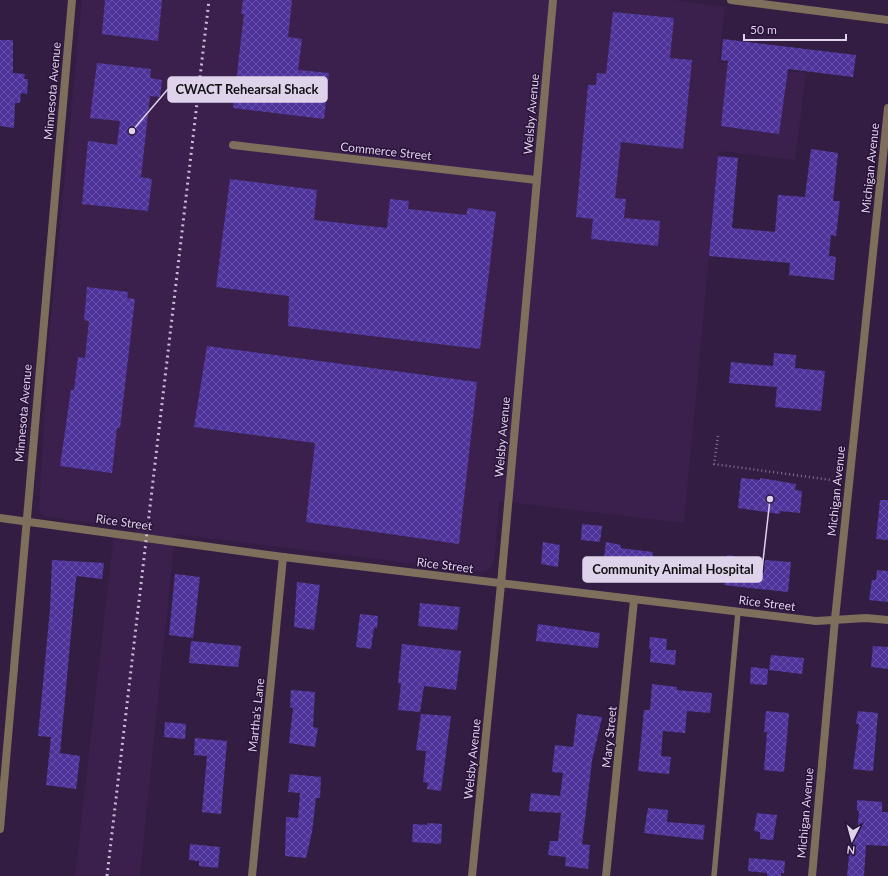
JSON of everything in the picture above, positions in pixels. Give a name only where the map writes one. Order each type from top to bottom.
[{"type":"street","name":"Minnesota Avenue","points":[[0,829],[72,0]]},
{"type":"street","name":"Welsby Avenue","points":[[472,876],[501,584],[553,0]]},
{"type":"street","points":[[732,0],[888,20]]},
{"type":"street","name":"Michigan Avenue","points":[[812,876],[835,619],[888,108]]},
{"type":"street","name":"Commerce Street","points":[[233,145],[536,180]]},
{"type":"street","name":"Rice Street","points":[[0,518],[283,557],[816,621],[866,618],[888,620]]},
{"type":"street","name":"Martha's Lane","points":[[252,876],[283,557]]},
{"type":"street","name":"Mary Street","points":[[606,876],[634,600]]},
{"type":"lane","points":[[714,876],[738,612]]},
{"type":"path","points":[[718,436],[714,464],[831,480]]},
{"type":"shaded area","points":[[82,0],[674,0],[725,7],[719,62],[806,73],[795,160],[719,151],[684,523],[499,501],[494,562],[488,570],[482,572],[175,534],[140,876],[75,876],[114,533],[135,535],[136,529],[47,517],[39,513],[48,351]]},
{"type":"building","points":[[105,0],[162,0],[158,41],[102,34]]},
{"type":"building","points":[[243,0],[292,0],[288,37],[302,39],[298,70],[329,73],[324,119],[233,108],[244,14],[241,14]]},
{"type":"building","points":[[613,12],[674,18],[670,58],[692,60],[683,149],[621,142],[615,198],[626,199],[624,218],[660,221],[658,246],[591,239],[593,219],[576,217],[588,85],[596,85],[597,73],[606,74]]},
{"type":"building","points":[[723,39],[856,55],[853,77],[788,69],[779,134],[721,126],[728,61],[721,60]]},
{"type":"building","points":[[0,40],[13,40],[13,73],[25,74],[24,79],[28,79],[27,94],[21,93],[20,103],[15,103],[14,128],[0,126]]},
{"type":"building","points":[[97,63],[151,69],[150,78],[162,80],[160,97],[150,96],[141,177],[152,179],[148,211],[82,204],[88,141],[117,145],[120,121],[90,118]]},
{"type":"building","points":[[811,149],[838,153],[833,201],[840,201],[836,236],[831,235],[829,256],[836,257],[834,280],[789,275],[790,263],[709,256],[718,156],[738,158],[732,228],[775,232],[778,195],[805,197]]},
{"type":"building","points":[[230,179],[317,190],[314,220],[387,228],[390,199],[409,201],[408,209],[466,215],[468,208],[496,212],[480,349],[288,326],[289,296],[216,287]]},
{"type":"building","points":[[87,287],[128,292],[127,298],[135,299],[120,428],[117,428],[112,473],[60,466],[71,390],[74,390],[78,357],[85,358],[89,321],[84,320]]},
{"type":"building","points":[[207,346],[477,382],[459,544],[306,522],[315,443],[194,427]]},
{"type":"building","points":[[774,353],[796,355],[795,368],[825,371],[821,411],[775,407],[777,387],[729,383],[731,362],[773,366]]},
{"type":"building","points":[[741,478],[760,480],[760,478],[796,484],[795,490],[802,491],[800,513],[780,511],[780,514],[738,508]]},
{"type":"building","points":[[880,500],[888,500],[888,540],[876,539]]},
{"type":"building","points":[[582,524],[602,526],[600,542],[581,540]]},
{"type":"building","points":[[543,542],[560,545],[558,567],[541,564]]},
{"type":"building","points":[[606,542],[621,545],[620,548],[653,552],[649,582],[630,579],[630,575],[602,572]]},
{"type":"building","points":[[727,555],[741,557],[740,569],[764,573],[765,560],[791,562],[788,592],[724,585],[725,582],[699,579],[700,576],[692,575],[693,562],[726,566]]},
{"type":"building","points":[[52,560],[104,563],[102,579],[77,576],[76,579],[60,753],[80,756],[76,789],[46,785],[51,737],[38,736],[50,609]]},
{"type":"building","points":[[877,570],[888,571],[888,602],[869,600],[872,580],[876,580]]},
{"type":"building","points":[[175,574],[200,577],[193,638],[169,635]]},
{"type":"building","points":[[297,582],[320,585],[314,630],[294,627]]},
{"type":"building","points":[[420,603],[460,607],[457,630],[418,626]]},
{"type":"building","points":[[360,614],[378,616],[377,628],[374,628],[371,649],[356,647]]},
{"type":"building","points":[[538,624],[600,633],[598,648],[536,641]]},
{"type":"building","points":[[650,637],[667,639],[666,650],[676,650],[675,665],[650,662]]},
{"type":"building","points":[[191,641],[241,646],[238,667],[189,663]]},
{"type":"building","points":[[402,644],[461,651],[456,690],[424,686],[420,712],[398,710],[401,684],[398,683]]},
{"type":"building","points":[[873,646],[888,647],[888,669],[871,667]]},
{"type":"building","points":[[771,655],[804,658],[802,674],[769,670]]},
{"type":"building","points":[[751,667],[768,669],[767,685],[750,684]]},
{"type":"building","points":[[652,684],[677,687],[677,690],[712,693],[710,713],[687,711],[685,733],[663,731],[661,756],[671,757],[669,774],[638,771],[644,710],[650,710]]},
{"type":"building","points":[[291,690],[315,692],[313,727],[318,728],[315,747],[289,743],[293,708],[290,707]]},
{"type":"building","points":[[766,711],[789,713],[784,772],[764,770],[767,732],[764,732]]},
{"type":"building","points":[[858,711],[878,713],[873,771],[853,769],[859,724],[856,724]]},
{"type":"building","points":[[421,714],[451,716],[441,791],[427,789],[428,783],[423,782],[426,751],[416,750]]},
{"type":"building","points":[[577,714],[602,717],[592,761],[582,844],[590,845],[588,869],[565,866],[566,857],[548,855],[550,841],[558,841],[561,813],[529,811],[531,793],[560,796],[563,773],[552,772],[555,745],[573,747]]},
{"type":"building","points":[[165,722],[186,724],[185,739],[164,737]]},
{"type":"building","points":[[195,738],[227,741],[221,814],[202,812],[207,756],[194,755]]},
{"type":"building","points":[[290,774],[321,777],[320,798],[316,798],[312,832],[306,858],[285,856],[286,817],[298,818],[300,793],[288,792]]},
{"type":"building","points":[[857,800],[882,802],[882,812],[888,812],[888,846],[866,845],[864,876],[847,876],[851,835],[857,835],[859,811],[857,810]]},
{"type":"building","points":[[648,808],[668,810],[667,822],[705,825],[703,840],[644,833]]},
{"type":"building","points":[[757,813],[777,815],[773,840],[760,839],[760,832],[754,831]]},
{"type":"building","points":[[427,823],[442,824],[441,844],[412,842],[413,824],[427,825]]},
{"type":"building","points":[[190,844],[220,847],[218,868],[199,866],[199,861],[189,860]]},
{"type":"building","points":[[749,858],[785,861],[784,873],[781,873],[781,876],[767,876],[767,873],[748,871]]},
{"type":"railway","points":[[107,876],[209,0]]},
{"type":"place","name":"CWACT Rehearsal Shack","points":[[132,131]]},
{"type":"place","name":"Community Animal Hospital","points":[[770,499]]}]
